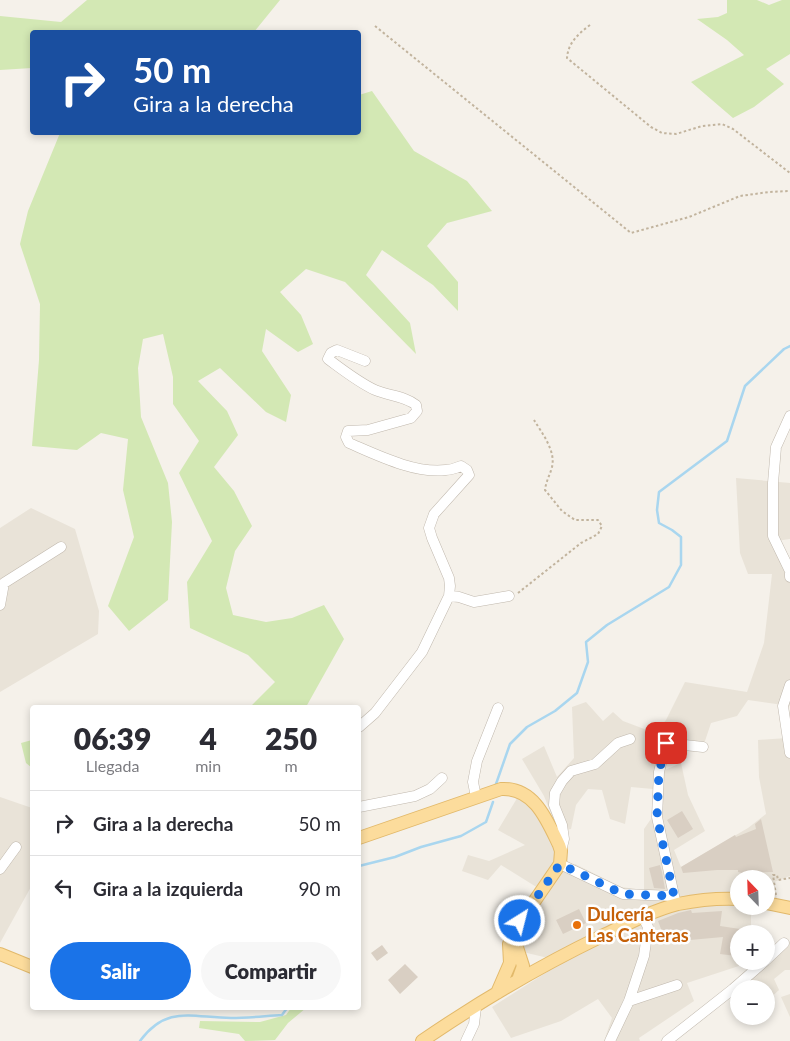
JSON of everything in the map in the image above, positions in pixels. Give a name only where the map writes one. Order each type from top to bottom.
[{"type":"main road","points":[[361,836],[500,789],[509,788],[523,793],[537,805],[560,857],[520,921],[514,935],[517,948],[516,960],[497,993]]},
{"type":"main road","points":[[422,1041],[524,974],[675,900],[696,901],[730,898]]},
{"type":"main road","points":[[0,954],[30,966]]},
{"type":"main road","points":[[516,960],[546,964]]},
{"type":"main road","points":[[516,960],[524,974]]},
{"type":"street","points":[[361,725],[375,713],[422,652],[449,596],[449,578],[429,528],[434,514],[469,475],[467,470],[461,466],[446,470],[428,470],[394,462],[350,443],[346,437],[348,432],[368,430],[411,418],[417,411],[416,405],[410,400],[386,394],[360,382],[328,358],[331,353],[337,350],[366,361]]},
{"type":"street","points":[[790,416],[776,447],[773,483],[773,536],[790,571],[790,577]]},
{"type":"street","points":[[0,605],[4,583],[61,547]]},
{"type":"street","points":[[449,596],[459,596],[474,602],[509,596]]},
{"type":"street","points":[[790,685],[783,706],[790,753]]},
{"type":"street","points":[[476,797],[473,782],[477,761],[498,708]]},
{"type":"street","points":[[630,739],[618,743],[595,764],[571,771],[562,781],[555,793],[554,805],[562,826],[564,839],[560,857],[623,894],[675,900],[657,817],[659,772],[666,743],[703,747]]},
{"type":"street","points":[[361,808],[415,796],[430,789],[442,778]]},
{"type":"street","points":[[0,869],[16,847]]},
{"type":"street","points":[[610,1041],[629,1001],[644,956],[648,927],[642,917]]},
{"type":"street","points":[[775,951],[784,943]]},
{"type":"street","points":[[667,1041],[734,990],[755,970]]},
{"type":"street","points":[[629,1001],[676,984]]},
{"type":"street","points":[[466,1041],[474,1024],[476,1007]]},
{"type":"path","points":[[590,25],[576,36],[567,51],[567,58],[651,127],[662,133],[676,134],[702,126],[722,124],[733,129],[790,172]]},
{"type":"path","points":[[375,26],[631,233],[689,218],[740,196],[790,191]]},
{"type":"path","points":[[509,596],[522,592],[581,543],[598,534],[602,526],[598,520],[576,520],[562,511],[545,490],[546,481],[552,466],[550,448],[534,420]]},
{"type":"path","points":[[778,905],[773,875],[777,875],[778,880],[790,878]]},
{"type":"shaded area","points":[[736,478],[790,483],[790,539],[776,541],[790,564],[790,706],[748,700],[737,716],[711,723],[703,747],[666,743],[660,772],[681,763],[688,795],[705,831],[674,850],[681,867],[748,828],[766,814],[759,777],[758,740],[787,738],[790,757],[790,876],[775,882],[775,870],[730,870],[730,915],[751,915],[751,925],[730,925],[730,969],[687,983],[694,1001],[639,1038],[640,1041],[604,1041],[612,1018],[598,999],[561,1021],[511,1038],[492,1007],[547,972],[548,958],[523,952],[516,928],[538,888],[501,865],[488,880],[462,871],[468,855],[489,861],[525,845],[498,830],[519,795],[539,808],[565,870],[575,864],[621,887],[644,890],[644,829],[653,816],[653,789],[631,787],[625,824],[610,819],[602,790],[588,789],[576,805],[571,829],[558,831],[544,796],[522,759],[544,746],[557,777],[574,758],[572,707],[586,702],[603,721],[613,712],[623,721],[655,733],[666,720],[685,682],[747,692],[764,643],[772,574],[748,574],[740,553]]},
{"type":"shaded area","points":[[31,508],[75,529],[99,611],[98,634],[0,692],[0,528]]},
{"type":"shaded area","points":[[0,797],[30,807],[30,889],[0,943]]},
{"type":"shaded area","points":[[775,888],[778,905],[775,906]]},
{"type":"shaded area","points":[[790,941],[790,970],[785,970],[774,980],[744,980],[756,970],[775,970],[775,954]]},
{"type":"shaded area","points":[[775,981],[779,990],[775,994]]},
{"type":"shaded area","points":[[790,994],[790,1017],[781,997]]},
{"type":"green space","points":[[87,0],[280,0],[256,30],[30,30],[30,68],[0,70],[0,16],[61,22]]},
{"type":"green space","points":[[727,0],[757,0],[769,5],[782,0],[790,0],[790,54],[766,69],[784,84],[754,107],[733,118],[691,82],[744,55],[727,40],[697,19],[718,17],[727,13]]},
{"type":"green space","points":[[372,91],[414,151],[467,181],[492,211],[447,223],[427,246],[458,282],[458,311],[433,285],[382,250],[366,275],[410,323],[416,354],[345,282],[306,269],[280,292],[301,315],[313,344],[298,352],[266,329],[262,351],[291,395],[286,422],[266,412],[220,368],[198,381],[227,411],[238,435],[214,467],[234,491],[252,526],[235,551],[226,588],[233,615],[266,622],[292,618],[324,605],[344,639],[307,705],[252,705],[275,682],[248,655],[190,628],[187,582],[212,541],[179,473],[199,441],[173,404],[173,377],[163,334],[143,339],[138,368],[141,417],[168,483],[172,522],[168,600],[129,631],[108,606],[134,537],[123,490],[128,439],[101,433],[77,450],[32,446],[39,360],[40,304],[20,244],[28,211],[59,135],[361,135],[361,94]]},
{"type":"green space","points":[[30,741],[30,766],[26,763],[21,743]]},
{"type":"green space","points":[[290,1010],[304,1010],[288,1023],[275,1040],[245,1041],[239,1034],[199,1028],[200,1021],[260,1022],[286,1015]]},
{"type":"building","points":[[682,811],[693,829],[678,838],[667,820]]},
{"type":"building","points":[[761,819],[773,870],[717,870],[683,873],[681,867],[735,835],[736,837],[756,829],[755,824]]},
{"type":"building","points":[[660,865],[665,889],[654,888],[649,868]]},
{"type":"building","points":[[579,909],[586,923],[563,934],[556,920]]},
{"type":"building","points":[[691,910],[692,913],[722,911],[720,926],[730,928],[730,955],[720,954],[723,937],[690,940],[689,933],[666,942],[658,921]]},
{"type":"building","points":[[382,945],[388,953],[377,961],[371,953]]},
{"type":"building","points":[[405,964],[418,977],[400,994],[388,980]]},
{"type":"waterway","points":[[496,784],[510,744],[527,727],[555,711],[577,693],[588,662],[586,642],[607,625],[669,587],[681,565],[681,537],[659,523],[657,510],[659,492],[727,441],[745,386],[784,349],[790,346]]},
{"type":"waterway","points":[[361,866],[461,836],[486,822],[493,802]]},
{"type":"waterway","points":[[140,1041],[150,1029],[171,1017],[237,1018],[282,1015],[286,1010]]},
{"type":"place","name":"Dulcería Las Canteras","points":[[577,925]]},
{"type":"route","points":[[520,921],[560,864],[623,894],[674,896],[657,817],[659,772],[666,743]]}]
